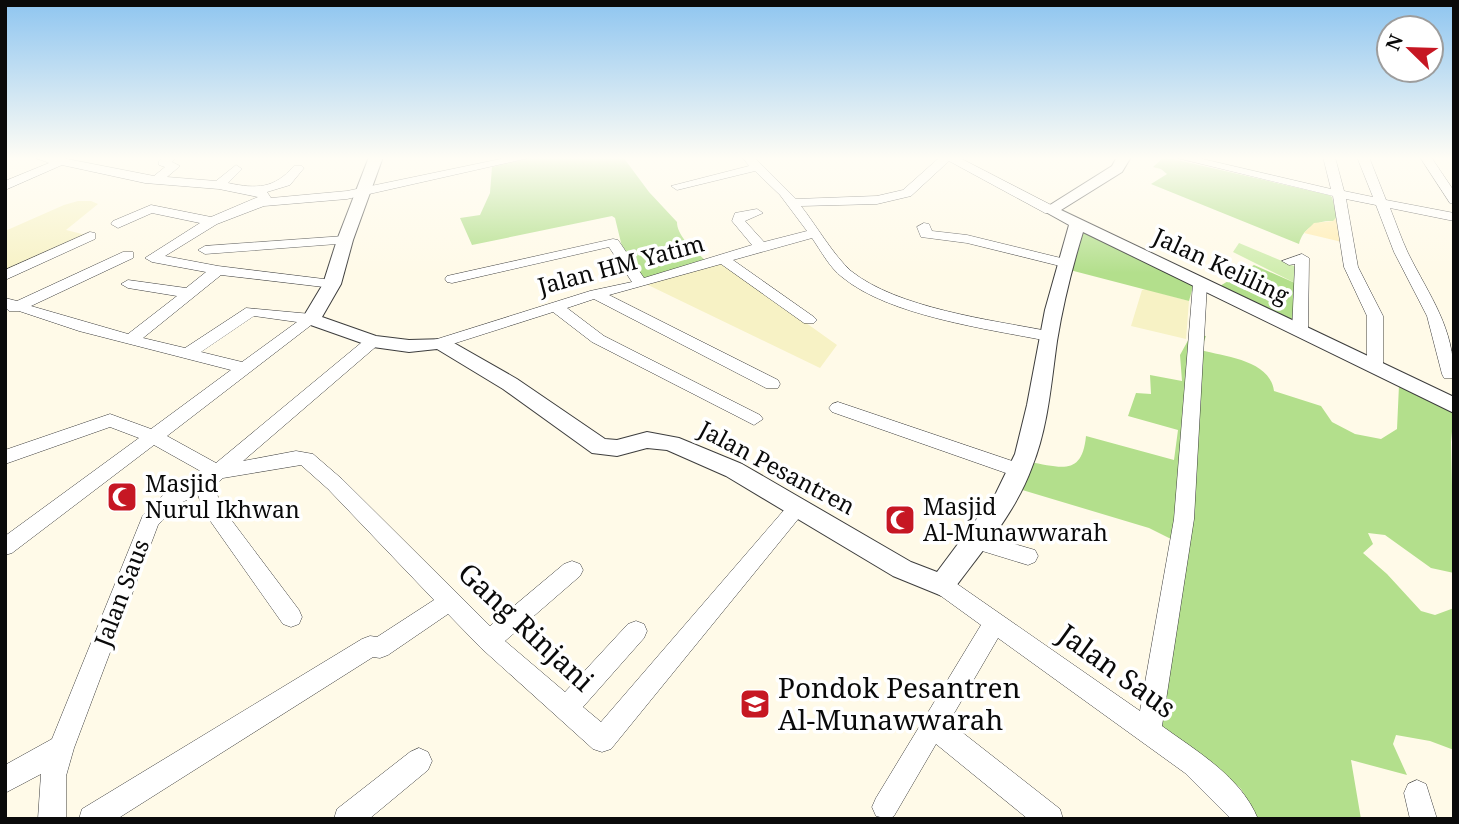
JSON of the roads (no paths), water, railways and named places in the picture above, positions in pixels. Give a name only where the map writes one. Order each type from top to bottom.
[{"type":"street","points":[[253,195],[340,195]]},
{"type":"street","points":[[261,195],[212,221],[152,258],[218,270],[332,284]]},
{"type":"street","points":[[5,547],[312,319],[332,284],[361,195]]},
{"type":"street","points":[[786,195],[845,273],[867,287],[941,312],[1048,336]]},
{"type":"street","points":[[793,203],[877,200],[896,195]]},
{"type":"street","points":[[1022,195],[1050,210],[1074,195]]},
{"type":"street","points":[[1339,195],[1350,264],[1375,316],[1375,366]]},
{"type":"street","points":[[1346,195],[1454,217]]},
{"type":"street","points":[[1379,195],[1401,252],[1435,316],[1450,374]]},
{"type":"street","points":[[118,224],[151,209],[212,221]]},
{"type":"street","name":"Jalan Keliling","points":[[1050,210],[1454,405]]},
{"type":"street","points":[[757,213],[740,216],[738,221],[762,248]]},
{"type":"street","points":[[942,585],[991,520],[1020,471],[1032,429],[1064,263],[1077,225]]},
{"type":"street","points":[[923,227],[926,234],[967,239],[1064,263]]},
{"type":"street","name":"Jalan HM Yatim","points":[[440,343],[595,294],[641,284],[815,234]]},
{"type":"street","points":[[5,276],[90,236]]},
{"type":"street","points":[[205,250],[345,240]]},
{"type":"street","points":[[452,279],[613,243],[641,284]]},
{"type":"street","points":[[9,307],[128,255]]},
{"type":"street","points":[[1289,261],[1301,258],[1300,331]]},
{"type":"street","points":[[724,260],[809,320]]},
{"type":"street","points":[[130,340],[218,270]]},
{"type":"street","points":[[128,284],[189,293]]},
{"type":"street","points":[[1150,731],[1184,519],[1200,284]]},
{"type":"street","points":[[595,294],[772,384]]},
{"type":"street","points":[[555,306],[598,339],[754,419]]},
{"type":"street","points":[[9,307],[243,368]]},
{"type":"street","points":[[187,354],[251,311],[312,319],[373,341],[409,346],[440,343]]},
{"type":"street","points":[[1435,316],[1454,319]]},
{"type":"street","name":"Jalan Saus","points":[[52,819],[53,776],[61,748],[150,521],[171,499],[211,478],[373,341]]},
{"type":"street","name":"Jalan Pesantren","points":[[440,343],[510,384],[600,447],[617,448],[647,440],[664,441],[734,470],[902,569],[942,585]]},
{"type":"street","points":[[838,408],[1020,471]]},
{"type":"street","points":[[5,457],[102,421],[110,420],[154,437],[211,478],[211,507],[291,617]]},
{"type":"street","name":"Gang Rinjani","points":[[211,478],[296,458],[306,460],[335,484],[489,641],[602,740],[798,506]]},
{"type":"street","points":[[974,540],[1027,556]]},
{"type":"street","points":[[489,641],[572,570]]},
{"type":"street","name":"Jalan Saus","points":[[942,585],[1194,764],[1238,804],[1245,819]]},
{"type":"street","points":[[92,819],[370,646],[380,648],[450,601]]},
{"type":"street","points":[[885,807],[995,622]]},
{"type":"street","points":[[566,708],[636,631]]},
{"type":"street","points":[[934,727],[1050,819]]},
{"type":"street","points":[[5,779],[61,748]]},
{"type":"street","points":[[347,819],[419,761]]},
{"type":"street","points":[[1417,793],[1424,819]]},
{"type":"place","name":"Masjid Nurul Ikhwan","points":[[122,497]]},
{"type":"place","name":"Masjid Al-Munawwarah","points":[[900,520]]},
{"type":"place","name":"Pondok Pesantren Al-Munawwarah","points":[[755,704]]}]
